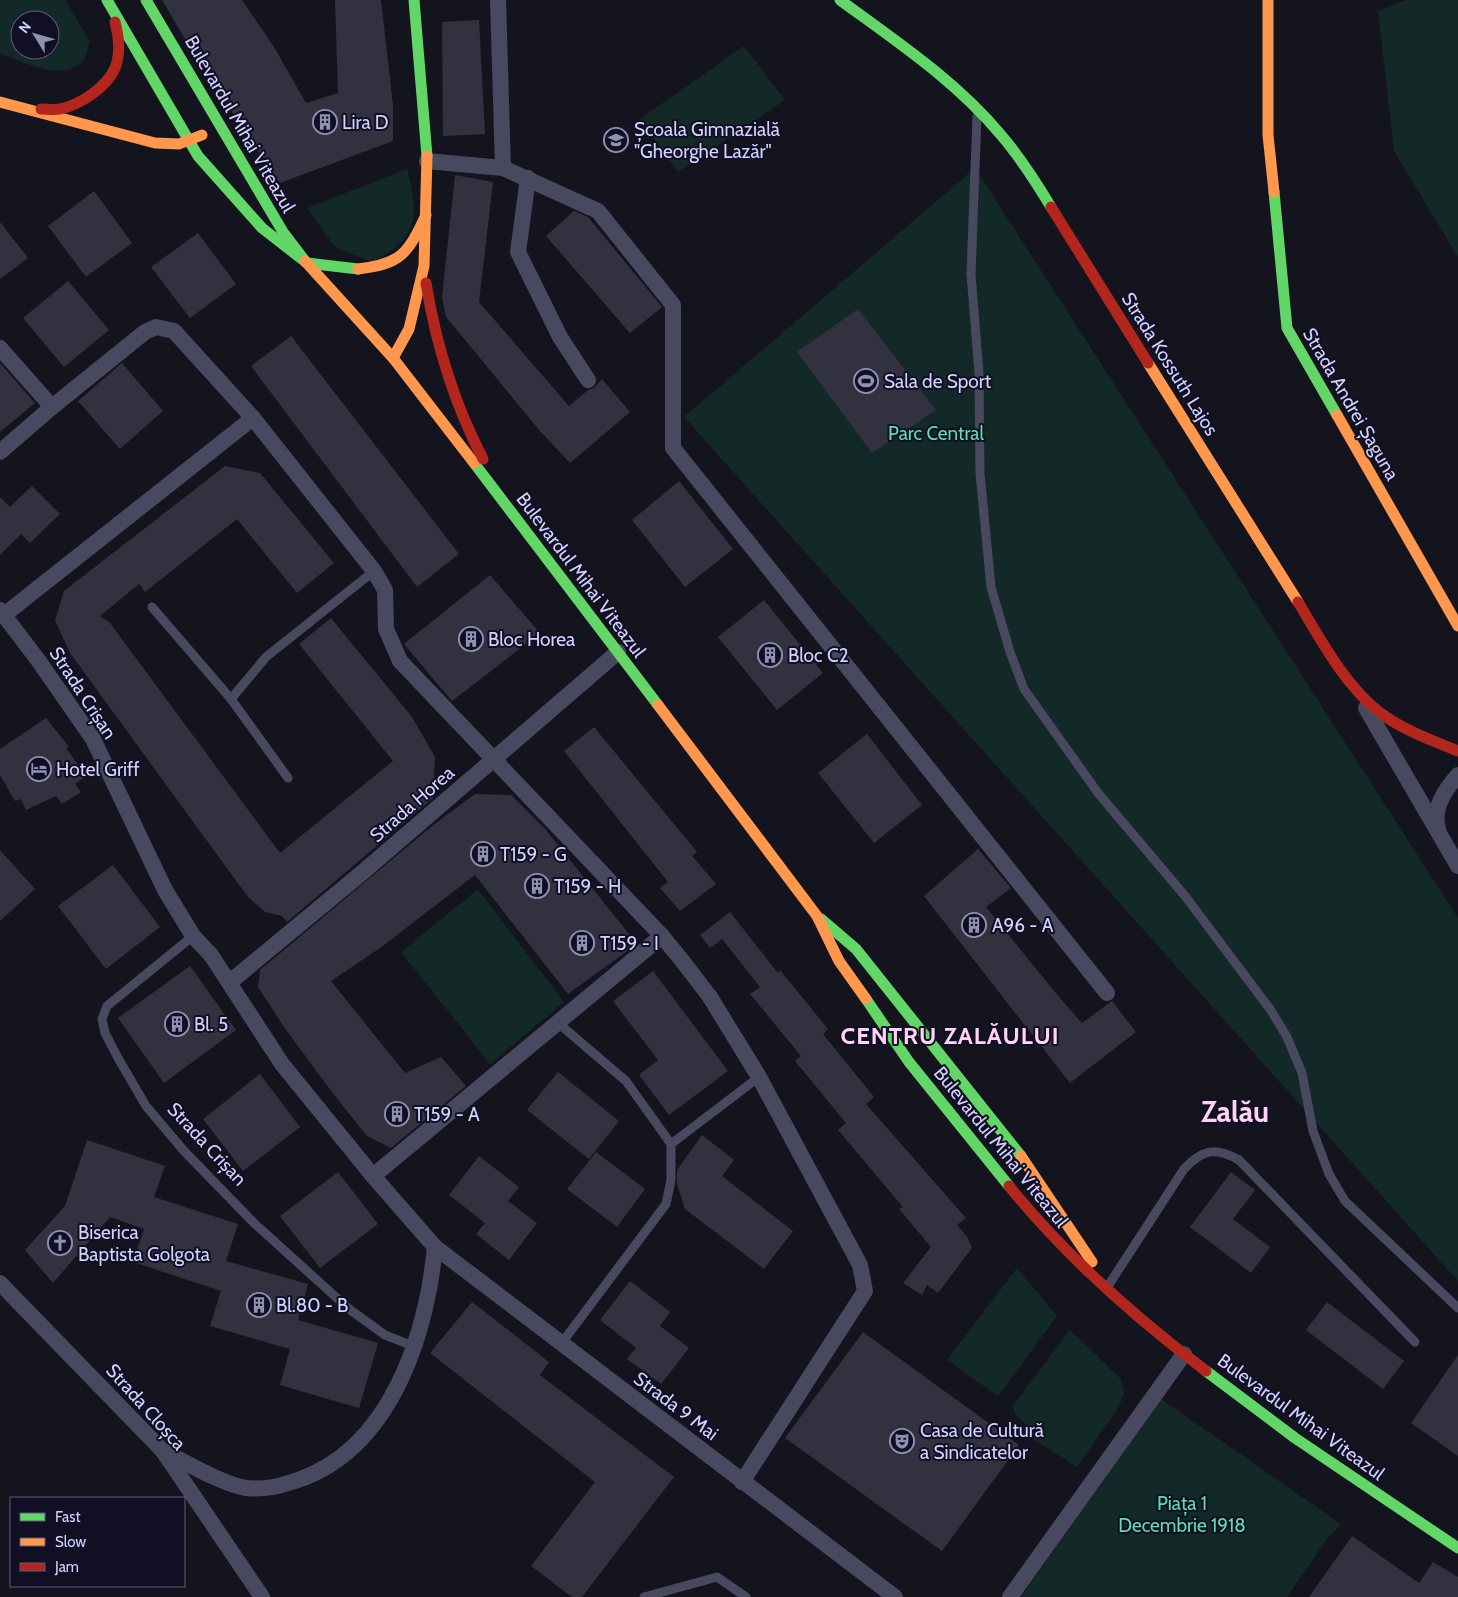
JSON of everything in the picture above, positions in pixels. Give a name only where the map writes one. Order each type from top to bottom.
[{"type":"main road","name":"Bulevardul Mihai Viteazul","points":[[146,0],[283,232],[307,263],[393,358],[817,916],[856,949],[1009,1139],[1061,1213],[1108,1286]]},
{"type":"main road","points":[[414,0],[427,161],[424,266],[434,335],[443,364],[476,444],[510,510]]},
{"type":"main road","name":"Strada Kossuth Lajos","points":[[840,0],[927,65],[977,108],[1002,135],[1047,200],[1325,646],[1346,676],[1368,702],[1390,720],[1412,733],[1458,751]]},
{"type":"main road","name":"Strada Andrei Șaguna","points":[[1268,0],[1268,135],[1287,328],[1458,626]]},
{"type":"main road","name":"Bulevardul Mihai Viteazul","points":[[109,2],[189,142],[218,180],[262,228],[307,263]]},
{"type":"main road","points":[[31,110],[60,109],[77,102],[95,90],[115,69],[118,35],[109,2]]},
{"type":"main road","points":[[0,102],[155,143],[176,145],[189,142],[219,125]]},
{"type":"main road","points":[[307,263],[357,269],[376,267],[396,260],[412,245],[426,214]]},
{"type":"main road","points":[[393,358],[409,329],[424,266]]},
{"type":"main road","name":"Bulevardul Mihai Viteazul","points":[[817,916],[828,941],[859,991],[909,1062],[1041,1226],[1074,1259],[1108,1286],[1184,1354],[1295,1438],[1458,1548]]},
{"type":"street","points":[[498,0],[503,168]]},
{"type":"street","points":[[427,161],[503,168],[598,211],[673,305],[673,448],[1107,993]]},
{"type":"street","points":[[528,178],[518,252],[556,330],[588,380]]},
{"type":"street","points":[[0,452],[52,407],[145,332],[156,327],[174,331],[253,418],[374,571],[385,590],[386,629],[400,661],[662,936],[710,997],[759,1077],[860,1265],[865,1291],[742,1482]]},
{"type":"street","points":[[0,348],[52,407]]},
{"type":"street","points":[[2,612],[253,418]]},
{"type":"street","name":"Strada Crișan","points":[[2,612],[92,739],[165,890],[193,936],[211,954],[282,1064],[373,1176],[435,1246]]},
{"type":"street","name":"Strada Horea","points":[[230,982],[494,760],[618,652]]},
{"type":"street","points":[[1346,676],[1458,866]]},
{"type":"street","points":[[1439,834],[1436,810],[1444,794],[1458,775]]},
{"type":"street","points":[[373,1176],[662,936]]},
{"type":"street","points":[[163,1451],[245,1488],[272,1489],[320,1472],[353,1447],[391,1402],[413,1346],[431,1283],[435,1246]]},
{"type":"street","name":"Strada 9 Mai","points":[[435,1246],[895,1597]]},
{"type":"street","name":"Strada Cloșca","points":[[2,1288],[163,1451],[262,1597]]},
{"type":"street","points":[[1010,1597],[1184,1354]]},
{"type":"lane","points":[[977,108],[972,274],[979,373],[980,473],[991,587],[1010,652],[1024,689],[1098,794],[1185,896],[1270,1009],[1287,1037],[1302,1073],[1313,1132],[1328,1174],[1345,1201],[1458,1308]]},
{"type":"lane","points":[[231,699],[266,657],[374,571]]},
{"type":"lane","points":[[152,607],[231,699],[288,778]]},
{"type":"lane","name":"Strada Crișan","points":[[193,936],[107,1006],[102,1019],[105,1033],[118,1058],[146,1106],[184,1152],[254,1223],[349,1309],[385,1335],[413,1346]]},
{"type":"lane","points":[[558,1023],[626,1081],[671,1144],[671,1180],[666,1204],[561,1344]]},
{"type":"lane","points":[[671,1144],[759,1077]]},
{"type":"lane","points":[[1108,1286],[1184,1169],[1196,1156],[1211,1151],[1227,1153],[1239,1160],[1416,1342]]},
{"type":"lane","points":[[644,1597],[717,1577],[746,1597]]},
{"type":"green space","points":[[0,0],[65,0],[90,41],[84,60],[76,67],[66,70],[44,69],[17,60],[60,60],[60,10],[10,10],[10,57],[0,54]]},
{"type":"green space","points":[[1406,0],[1458,0],[1458,257],[1394,151],[1378,11]]},
{"type":"green space","points":[[744,46],[785,100],[678,172],[640,119]]},
{"type":"green space","name":"Parc Central","points":[[975,168],[1458,918],[1458,1281],[684,417]]},
{"type":"green space","points":[[407,169],[413,200],[414,213],[412,225],[399,245],[371,262],[335,247],[307,208]]},
{"type":"green space","points":[[478,889],[564,1002],[490,1064],[401,952]]},
{"type":"green space","points":[[1017,1268],[1057,1316],[998,1396],[947,1360]]},
{"type":"green space","points":[[1070,1330],[1121,1379],[1124,1392],[1120,1405],[1077,1467],[1033,1439],[1037,1433],[1016,1416],[1013,1406]]},
{"type":"green space","name":"Piața 1 Decembrie 1918","points":[[1161,1399],[1341,1524],[1327,1539],[1287,1597],[1021,1597]]},
{"type":"building","points":[[162,0],[242,0],[274,47],[306,103],[338,93],[335,0],[381,0],[393,105],[393,141],[280,183],[202,68]]},
{"type":"building","points":[[479,20],[485,134],[443,136],[442,22]]},
{"type":"building","points":[[455,175],[493,182],[479,302],[569,406],[588,390],[594,388],[602,379],[630,412],[570,463],[540,431],[446,317],[442,297]]},
{"type":"building","points":[[94,191],[132,243],[86,277],[48,226]]},
{"type":"building","points":[[574,211],[588,217],[662,307],[630,333],[546,236]]},
{"type":"building","points":[[0,222],[28,258],[0,279]]},
{"type":"building","points":[[198,233],[236,284],[190,318],[151,267]]},
{"type":"building","points":[[68,281],[109,330],[64,367],[23,318]]},
{"type":"building","name":"Sala de Sport","points":[[858,309],[936,410],[872,453],[797,352]]},
{"type":"building","points":[[291,336],[459,554],[417,587],[251,366]]},
{"type":"building","points":[[0,363],[35,403],[0,432]]},
{"type":"building","points":[[122,363],[163,411],[120,449],[78,401]]},
{"type":"building","points":[[225,466],[260,473],[334,563],[297,593],[237,519],[145,592],[139,584],[100,616],[110,623],[280,853],[393,761],[299,644],[331,618],[412,717],[435,757],[433,798],[287,922],[282,916],[265,912],[248,897],[70,653],[55,620],[64,591]]},
{"type":"building","points":[[679,481],[733,549],[685,587],[632,520]]},
{"type":"building","points":[[32,486],[60,514],[30,543],[21,534],[0,555],[0,497],[10,507]]},
{"type":"building","name":"Bloc Horea","points":[[490,575],[540,633],[452,701],[404,644]]},
{"type":"building","name":"Bloc C2","points":[[764,600],[823,673],[777,710],[718,637]]},
{"type":"building","points":[[46,718],[69,747],[66,748],[86,776],[75,784],[81,792],[62,804],[56,796],[26,810],[21,799],[15,801],[0,775],[0,749]]},
{"type":"building","points":[[594,727],[697,852],[692,856],[716,884],[680,911],[660,888],[668,882],[564,751]]},
{"type":"building","points":[[867,734],[922,805],[874,843],[818,773]]},
{"type":"building","points":[[475,794],[511,795],[546,830],[637,944],[568,994],[475,875],[380,948],[331,981],[405,1073],[441,1057],[466,1086],[391,1148],[367,1136],[331,1091],[284,1027],[258,987],[260,970],[432,826]]},
{"type":"building","points":[[978,849],[1011,888],[986,907],[1059,997],[1082,1023],[1112,1001],[1136,1032],[1070,1083],[924,896]]},
{"type":"building","points":[[0,850],[35,889],[0,921]]},
{"type":"building","points":[[113,865],[160,927],[106,969],[58,906]]},
{"type":"building","points":[[730,912],[778,973],[780,970],[828,1029],[823,1034],[874,1097],[866,1104],[966,1218],[957,1225],[968,1238],[972,1248],[938,1293],[927,1285],[922,1295],[903,1283],[931,1247],[899,1209],[903,1207],[838,1130],[846,1123],[795,1061],[801,1056],[750,994],[760,987],[722,939],[710,948],[700,935]]},
{"type":"building","name":"Bl. 5","points":[[190,966],[236,1030],[164,1083],[118,1018]]},
{"type":"building","points":[[653,971],[728,1071],[669,1115],[639,1075],[658,1060],[613,1001]]},
{"type":"building","points":[[558,1072],[619,1121],[589,1159],[527,1110]]},
{"type":"building","points":[[260,1074],[300,1127],[243,1171],[203,1119]]},
{"type":"building","points":[[702,1135],[734,1160],[722,1176],[793,1231],[764,1269],[685,1209],[677,1184],[677,1170]]},
{"type":"building","points":[[87,1140],[165,1166],[154,1197],[238,1224],[226,1261],[308,1284],[298,1320],[378,1343],[359,1408],[280,1385],[290,1349],[210,1326],[221,1291],[133,1262],[144,1229],[110,1217],[53,1283],[25,1250],[65,1206]]},
{"type":"building","points":[[596,1152],[645,1189],[617,1227],[567,1189]]},
{"type":"building","points":[[479,1156],[519,1187],[508,1201],[537,1223],[509,1260],[476,1234],[485,1223],[449,1195]]},
{"type":"building","points":[[338,1172],[378,1224],[320,1268],[280,1216]]},
{"type":"building","points":[[1231,1172],[1255,1190],[1233,1219],[1270,1247],[1251,1273],[1190,1227]]},
{"type":"building","points":[[630,1281],[670,1312],[660,1326],[689,1348],[661,1384],[627,1359],[636,1348],[600,1320]]},
{"type":"building","points":[[472,1302],[549,1362],[540,1375],[674,1477],[582,1597],[572,1597],[531,1566],[595,1482],[430,1353]]},
{"type":"building","points":[[1327,1302],[1404,1361],[1383,1389],[1306,1330]]},
{"type":"building","name":"Casa de Cultură a Sindicatelor","points":[[863,1332],[1019,1445],[942,1551],[785,1438]]},
{"type":"building","points":[[1458,1355],[1458,1456],[1411,1423]]},
{"type":"building","points":[[1352,1536],[1419,1583],[1433,1562],[1458,1577],[1458,1597],[1309,1597]]},
{"type":"traffic: fast","points":[[107,0],[198,156],[262,228],[307,263],[358,269]]},
{"type":"traffic: fast","points":[[146,0],[283,232],[305,261]]},
{"type":"traffic: fast","points":[[414,0],[427,156]]},
{"type":"traffic: fast","points":[[840,0],[904,46],[965,97],[1008,143],[1028,170],[1051,207]]},
{"type":"traffic: fast","points":[[1274,192],[1287,328],[1337,415]]},
{"type":"traffic: fast","points":[[474,463],[658,705]]},
{"type":"traffic: fast","points":[[821,919],[856,949],[1021,1156]]},
{"type":"traffic: fast","points":[[866,999],[909,1062],[1009,1186]]},
{"type":"traffic: fast","points":[[1206,1371],[1295,1438],[1458,1548]]},
{"type":"traffic: slow","points":[[1268,0],[1268,135],[1274,192]]},
{"type":"traffic: slow","points":[[0,102],[155,143],[179,144],[202,135]]},
{"type":"traffic: slow","points":[[393,358],[409,329],[424,266],[427,156]]},
{"type":"traffic: slow","points":[[358,269],[385,264],[402,254],[414,239],[426,215]]},
{"type":"traffic: slow","points":[[305,261],[393,358],[474,463]]},
{"type":"traffic: slow","points":[[1148,363],[1298,602]]},
{"type":"traffic: slow","points":[[1337,415],[1458,626]]},
{"type":"traffic: slow","points":[[658,705],[817,916],[839,961],[866,999]]},
{"type":"traffic: slow","points":[[1021,1156],[1092,1262]]},
{"type":"traffic: jam","points":[[41,109],[60,109],[76,104],[106,82],[115,68],[119,51],[115,22]]},
{"type":"traffic: jam","points":[[1051,207],[1148,363]]},
{"type":"traffic: jam","points":[[426,283],[435,329],[447,373],[463,417],[483,459]]},
{"type":"traffic: jam","points":[[1298,602],[1334,661],[1366,701],[1398,724],[1458,751]]},
{"type":"traffic: jam","points":[[1009,1186],[1053,1236],[1102,1284],[1153,1329],[1206,1371]]},
{"type":"place","name":"Lira D","points":[[325,122]]},
{"type":"place","name":"Școala Gimnazială \"Gheorghe Lazăr\"","points":[[616,140]]},
{"type":"place","name":"Sala de Sport","points":[[866,381]]},
{"type":"place","name":"Bloc Horea","points":[[471,639]]},
{"type":"place","name":"Bloc C2","points":[[770,655]]},
{"type":"place","name":"Hotel Griff","points":[[39,769]]},
{"type":"place","name":"T159 - G","points":[[483,854]]},
{"type":"place","name":"T159 - H","points":[[537,886]]},
{"type":"place","name":"A96 - A","points":[[974,925]]},
{"type":"place","name":"T159 - I","points":[[582,943]]},
{"type":"place","name":"Bl. 5","points":[[177,1024]]},
{"type":"place","name":"T159 - A","points":[[397,1114]]},
{"type":"place","name":"Biserica Baptista Golgota","points":[[60,1243]]},
{"type":"place","name":"Bl.80 - B","points":[[259,1305]]},
{"type":"place","name":"Casa de Cultură a Sindicatelor","points":[[902,1441]]},
{"type":"district","name":"CENTRU ZALĂULUI","points":[[950,1035]]},
{"type":"district","name":"Zalău","points":[[1235,1111]]}]
